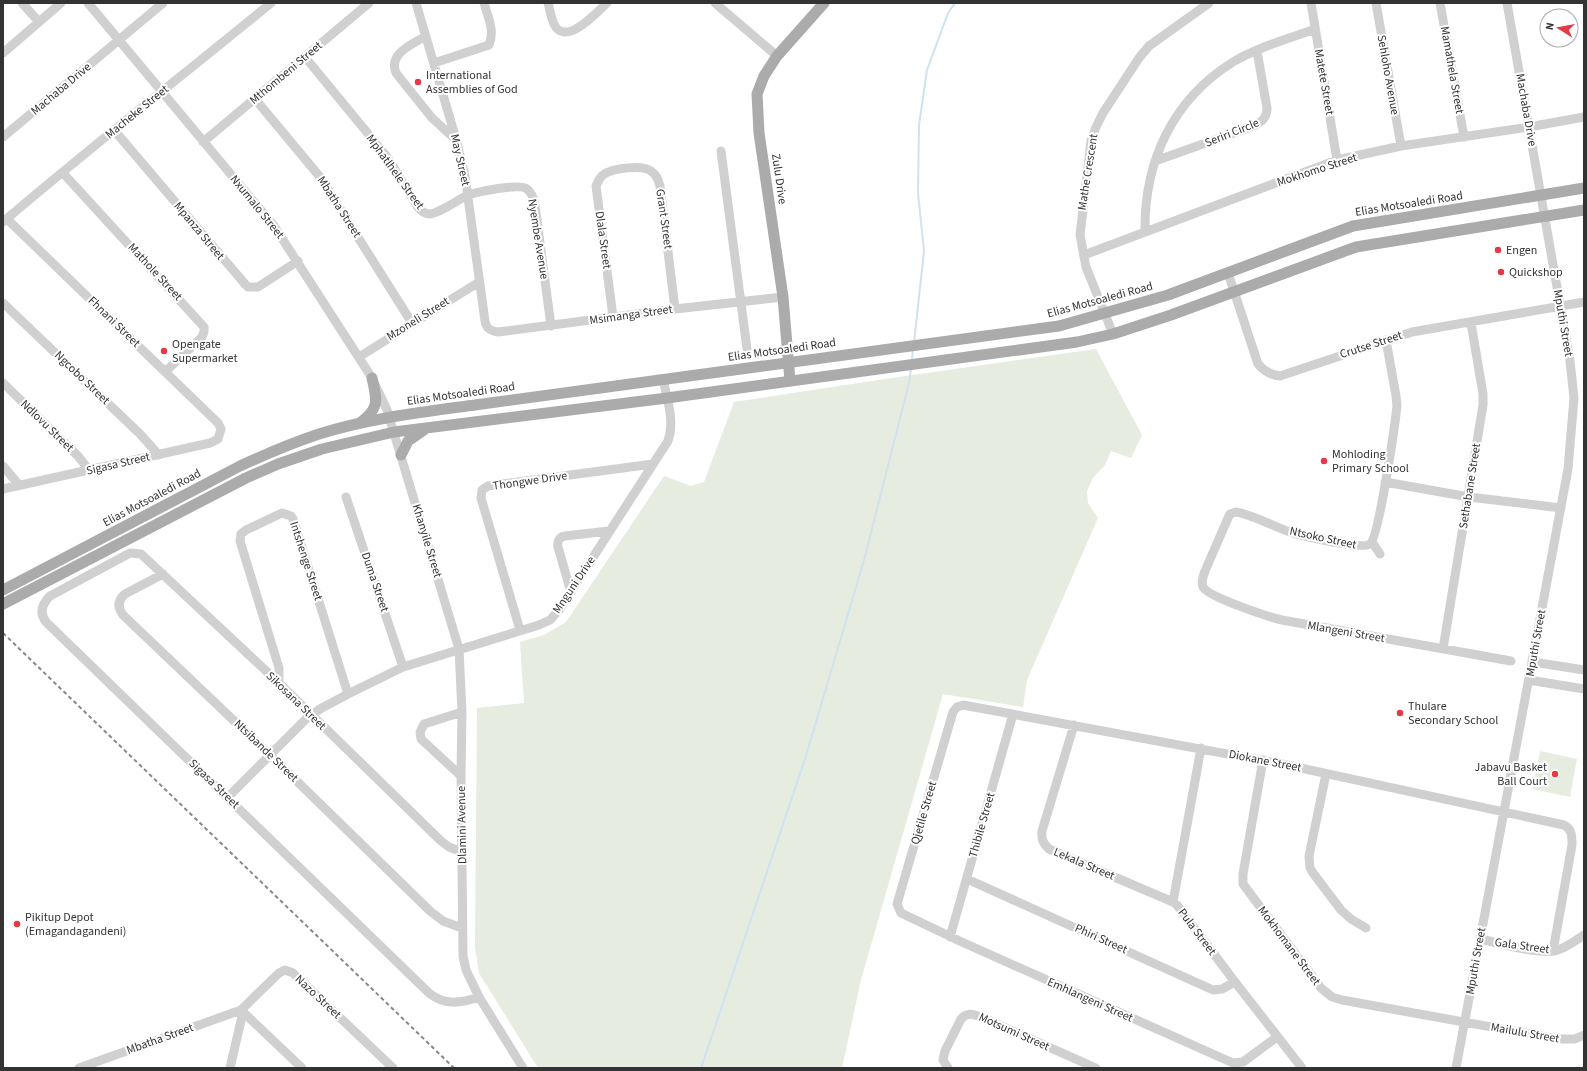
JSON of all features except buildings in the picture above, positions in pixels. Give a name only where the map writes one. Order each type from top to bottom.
[{"type":"main road","name":"Zulu Drive","points":[[790,381],[783,297],[759,133],[757,94],[760,85],[777,56],[820,4]]},
{"type":"main road","name":"Elias Motsoaledi Road","points":[[8,588],[240,466],[318,434],[389,418],[663,379],[1052,327],[1168,296],[1353,226],[1584,188]]},
{"type":"main road","name":"Elias Motsoaledi Road","points":[[3,604],[260,471],[322,449],[394,432],[667,398],[1056,346],[1112,334],[1171,316],[1356,247],[1584,210]]},
{"type":"main road","points":[[358,424],[372,413],[375,407],[376,394],[372,378]]},
{"type":"main road","points":[[402,455],[408,441],[426,429]]},
{"type":"street","points":[[22,3],[39,22]]},
{"type":"street","points":[[3,53],[61,3]]},
{"type":"street","name":"Nxumalo Street","points":[[88,3],[274,226],[298,261],[372,378],[387,410],[394,432]]},
{"type":"street","name":"Machaba Drive","points":[[3,137],[163,3]]},
{"type":"street","name":"Macheke Street","points":[[5,221],[114,130],[271,3]]},
{"type":"street","name":"Mthombeni Street","points":[[203,142],[368,3]]},
{"type":"street","name":"May Street","points":[[416,3],[456,140],[468,195],[485,321]]},
{"type":"street","points":[[434,63],[489,45],[492,37],[484,3]]},
{"type":"street","points":[[548,3],[554,24],[562,32],[568,32],[583,24],[607,3]]},
{"type":"street","points":[[715,3],[777,56]]},
{"type":"street","name":"Mathe Crescent","points":[[1112,334],[1086,267],[1080,235],[1091,141],[1096,127],[1139,58],[1149,46],[1209,3]]},
{"type":"street","name":"Matete Street","points":[[1311,3],[1338,160]]},
{"type":"street","name":"Sehloho Avenue","points":[[1376,3],[1401,146]]},
{"type":"street","name":"Mamathela Street","points":[[1440,3],[1464,137]]},
{"type":"street","name":"Machaba Drive","points":[[1507,3],[1545,216]]},
{"type":"street","points":[[1145,232],[1147,197],[1155,161],[1162,141],[1172,122],[1188,100],[1212,77],[1234,62],[1257,51],[1315,29]]},
{"type":"street","points":[[426,36],[400,52],[396,59],[394,69],[432,118],[456,140]]},
{"type":"street","name":"Seriri Circle","points":[[1155,161],[1247,128],[1263,120],[1267,114],[1267,108],[1257,51]]},
{"type":"street","name":"Mphatlhele Street","points":[[305,57],[388,158],[420,210],[430,214],[468,195]]},
{"type":"street","name":"Mbatha Street","points":[[255,99],[320,177],[412,322]]},
{"type":"street","name":"Mokhomo Street","points":[[1084,255],[1338,160],[1401,146],[1529,127],[1584,117]]},
{"type":"street","name":"Mpanza Street","points":[[114,130],[248,287],[258,287],[298,261]]},
{"type":"street","points":[[721,151],[747,349]]},
{"type":"street","name":"Grant Street","points":[[612,171],[644,168],[654,172],[657,178],[660,186],[675,309]]},
{"type":"street","name":"Dlala Street","points":[[612,171],[603,175],[596,186],[613,317]]},
{"type":"street","name":"Mathole Street","points":[[63,173],[204,327],[202,337],[165,372]]},
{"type":"street","name":"Nyembe Avenue","points":[[468,195],[520,186],[528,190],[532,195],[535,205],[551,326]]},
{"type":"street","name":"Mputhi Street","points":[[1456,1068],[1568,470],[1574,398],[1570,361],[1545,216]]},
{"type":"street","name":"Fhnani Street","points":[[5,221],[220,426]]},
{"type":"street","name":"Crutse Street","points":[[1228,273],[1258,364],[1275,376],[1412,332],[1471,323],[1584,302]]},
{"type":"street","name":"Mzoneli Street","points":[[359,357],[412,322],[479,282]]},
{"type":"street","name":"Msimanga Street","points":[[485,321],[487,328],[494,332],[498,332],[740,301],[783,297]]},
{"type":"street","name":"Ngcobo Street","points":[[3,303],[140,434],[159,455]]},
{"type":"street","name":"Sethabane Street","points":[[1443,649],[1483,405],[1483,394],[1471,323]]},
{"type":"street","name":"Ntsoko Street","points":[[1205,572],[1230,514],[1236,512],[1300,535],[1357,546],[1369,545],[1372,542],[1376,532],[1385,482],[1397,401],[1386,340]]},
{"type":"street","name":"Mnguni Drive","points":[[228,798],[311,715],[348,694],[403,667],[540,625],[550,620],[571,592],[609,530],[668,441],[671,432],[671,422],[663,379]]},
{"type":"street","name":"Ndlovu Street","points":[[3,383],[78,456],[90,470]]},
{"type":"street","name":"Sigasa Street","points":[[3,489],[214,442],[221,434],[220,426]]},
{"type":"street","name":"Khanyile Street","points":[[394,432],[459,649]]},
{"type":"street","name":"Thongwe Drive","points":[[520,630],[481,498],[482,490],[488,486],[653,464]]},
{"type":"street","points":[[3,466],[19,485]]},
{"type":"street","points":[[1385,482],[1469,496],[1561,508]]},
{"type":"street","name":"Duma Street","points":[[346,497],[403,667]]},
{"type":"street","name":"Intshenge Street","points":[[279,683],[279,668],[240,541],[243,532],[251,526],[282,513],[291,516],[293,519],[348,694]]},
{"type":"street","points":[[571,592],[558,547],[558,541],[562,536],[609,530]]},
{"type":"street","points":[[1372,542],[1380,554]]},
{"type":"street","name":"Sigasa Street","points":[[130,553],[50,596],[42,608],[43,619],[435,998],[447,1002],[458,1002],[479,997]]},
{"type":"street","name":"Sikosana Street","points":[[130,553],[138,553],[144,556],[279,683],[441,841],[449,847],[462,852]]},
{"type":"street","name":"Mlangeni Street","points":[[1205,572],[1202,583],[1203,587],[1208,593],[1269,617],[1300,624],[1511,661]]},
{"type":"street","name":"Ntsibande Street","points":[[163,574],[125,594],[119,602],[120,612],[270,755],[430,911],[443,921],[462,928]]},
{"type":"street","name":"Dlamini Avenue","points":[[459,649],[462,712],[461,776],[463,956],[466,970],[479,997],[523,1068]]},
{"type":"street","points":[[1533,662],[1584,670]]},
{"type":"street","points":[[1529,680],[1584,688]]},
{"type":"street","name":"Diokane Street","points":[[953,712],[958,707],[963,705],[1201,748],[1564,825],[1569,828],[1572,835],[1572,845],[1553,951]]},
{"type":"street","points":[[461,776],[421,739],[420,732],[424,724],[462,712]]},
{"type":"street","name":"Qjetile Street","points":[[901,913],[897,904],[953,712]]},
{"type":"street","name":"Thibile Street","points":[[950,937],[1013,714]]},
{"type":"street","name":"Lekala Street","points":[[1074,725],[1042,831],[1042,840],[1044,844],[1049,849],[1173,902]]},
{"type":"street","name":"Pula Street","points":[[1201,748],[1173,902],[1180,909],[1234,982],[1302,1068]]},
{"type":"street","name":"Mokhomane Street","points":[[1263,760],[1243,874],[1243,884],[1321,988],[1332,997],[1342,1000],[1465,1022]]},
{"type":"street","points":[[1326,774],[1309,856],[1310,868],[1341,910],[1351,919],[1366,928]]},
{"type":"street","name":"Phiri Street","points":[[967,879],[1213,990],[1222,989],[1234,982]]},
{"type":"street","name":"Emhlangeni Street","points":[[901,913],[950,937],[1233,1063],[1243,1062],[1278,1037]]},
{"type":"street","name":"Gala Street","points":[[1480,940],[1535,950],[1553,951],[1567,946],[1584,935]]},
{"type":"street","name":"Nazo Street","points":[[242,1011],[280,971],[289,971],[293,973],[393,1068]]},
{"type":"street","points":[[230,1068],[242,1011]]},
{"type":"street","points":[[242,1011],[302,1068]]},
{"type":"street","name":"Mbatha Street","points":[[79,1068],[242,1011]]},
{"type":"street","name":"Motsumi Street","points":[[948,1068],[943,1060],[945,1051],[961,1019],[970,1014],[981,1017],[1096,1068]]},
{"type":"street","name":"Mailulu Street","points":[[1465,1022],[1558,1039],[1575,1039],[1584,1034]]},
{"type":"shaded area","points":[[1096,349],[1142,435],[1131,458],[1111,451],[1105,465],[1093,478],[1087,491],[1088,503],[1098,518],[1027,680],[1023,707],[943,694],[861,980],[842,1068],[538,1068],[479,973],[475,947],[477,708],[524,703],[520,642],[544,635],[566,622],[664,476],[691,486],[704,482],[734,402]]},
{"type":"shaded area","name":"Jabavu Basket Ball Court","points":[[1540,751],[1577,759],[1570,797],[1533,789]]},
{"type":"waterway","points":[[914,343],[924,251],[918,193],[919,125],[927,70],[948,13],[955,3]]},
{"type":"waterway","points":[[912,360],[913,349]]},
{"type":"waterway","points":[[701,1068],[806,756],[864,560],[909,383],[911,369]]},
{"type":"railway","points":[[3,633],[454,1068]]},
{"type":"place","name":"International Assemblies of God","points":[[418,82]]},
{"type":"place","name":"Engen","points":[[1498,250]]},
{"type":"place","name":"Quickshop","points":[[1501,272]]},
{"type":"place","name":"Opengate Supermarket","points":[[164,351]]},
{"type":"place","name":"Mohloding Primary School","points":[[1324,461]]},
{"type":"place","name":"Thulare Secondary School","points":[[1400,713]]},
{"type":"place","name":"Jabavu Basket Ball Court","points":[[1555,774]]},
{"type":"place","name":"Pikitup Depot (Emagandagandeni)","points":[[17,924]]}]
